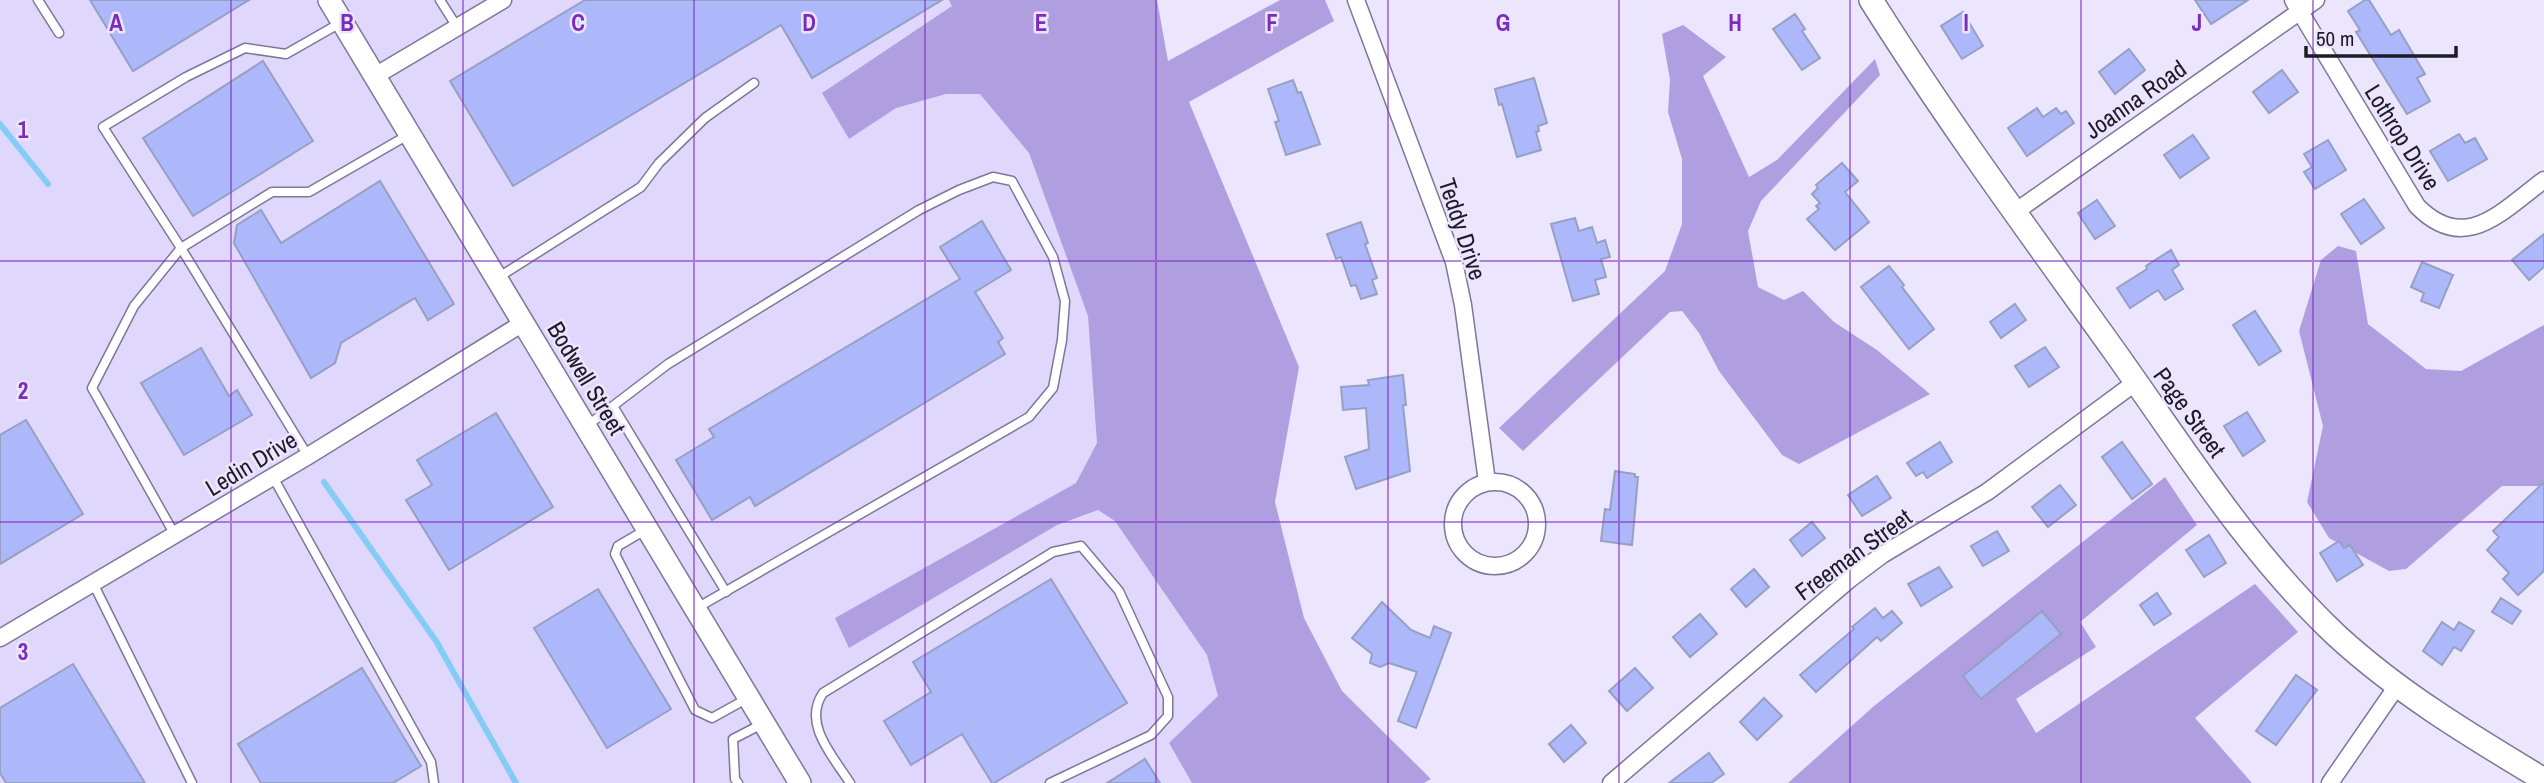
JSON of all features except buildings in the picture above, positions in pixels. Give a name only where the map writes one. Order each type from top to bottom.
[{"type":"main road","name":"Page Street","points":[[1871,0],[2015,212],[2276,572],[2334,633],[2397,686],[2460,729],[2544,779]]},
{"type":"street","name":"Bodwell Street","points":[[329,0],[800,783]]},
{"type":"street","points":[[375,76],[503,0]]},
{"type":"street","name":"Teddy Drive","points":[[1356,0],[1454,262],[1463,305],[1487,482]]},
{"type":"street","name":"Joanna Road","points":[[2015,212],[2296,6],[2316,0]]},
{"type":"street","name":"Lothrop Drive","points":[[2296,6],[2417,206],[2438,224],[2462,230],[2476,227],[2490,220],[2544,180]]},
{"type":"street","name":"Ledin Drive","points":[[0,638],[309,456],[523,323]]},
{"type":"street","name":"Freeman Street","points":[[1611,783],[1850,579],[1904,541],[1987,492],[2136,382]]},
{"type":"street","points":[[1487,482],[1502,482],[1515,487],[1526,496],[1534,508],[1537,521],[1530,546],[1510,563],[1485,564],[1472,559],[1462,550],[1455,537],[1453,523],[1463,496],[1474,487],[1487,482]]},
{"type":"street","points":[[2330,783],[2397,686]]},
{"type":"lane","points":[[38,0],[59,33]]},
{"type":"lane","points":[[440,0],[457,27]]},
{"type":"lane","points":[[309,456],[103,127],[186,77],[245,48],[286,54],[342,22]]},
{"type":"lane","points":[[496,278],[641,187],[659,163],[705,118],[754,83]]},
{"type":"lane","points":[[175,535],[92,388],[134,306],[181,248],[272,192],[309,192],[409,135]]},
{"type":"lane","points":[[585,427],[668,364],[919,210],[993,177],[1012,181],[1053,257],[1065,301],[1062,340],[1053,388],[1029,417],[695,610]]},
{"type":"lane","points":[[613,406],[726,592]]},
{"type":"lane","points":[[272,477],[431,762],[434,783]]},
{"type":"lane","points":[[647,529],[618,547],[615,554],[695,709],[712,718],[748,698]]},
{"type":"lane","points":[[850,783],[816,728],[816,704],[823,693],[1053,552],[1081,547],[1119,591],[1168,697],[1168,716],[1151,735],[1050,783]]},
{"type":"lane","points":[[93,583],[192,783]]},
{"type":"lane","points":[[738,783],[735,779],[733,739],[764,723]]},
{"type":"shaded area","points":[[0,0],[1023,0],[1249,783],[0,783]]},
{"type":"shaded area","points":[[949,0],[1157,0],[1168,61],[1280,0],[1325,0],[1334,21],[1189,102],[1299,367],[1275,502],[1304,618],[1342,691],[1431,779],[1424,783],[1192,783],[1169,743],[1218,696],[1207,655],[1115,521],[1098,510],[1057,525],[849,648],[835,618],[1076,483],[1097,443],[1088,316],[1029,153],[980,94],[946,94],[896,108],[849,139],[822,93],[952,6]]},
{"type":"shaded area","points":[[1683,25],[1726,57],[1703,76],[1749,177],[1777,160],[1875,59],[1880,75],[1761,201],[1748,231],[1758,287],[1784,300],[1803,291],[1834,322],[1877,350],[1930,394],[1799,464],[1782,455],[1719,371],[1699,333],[1682,311],[1670,312],[1523,451],[1499,428],[1665,271],[1682,224],[1682,159],[1668,112],[1670,80],[1662,34]]},
{"type":"shaded area","points":[[2338,246],[2356,251],[2368,324],[2426,369],[2461,371],[2544,325],[2544,486],[2502,486],[2406,569],[2389,571],[2329,538],[2307,502],[2323,426],[2299,331],[2321,260]]},
{"type":"shaded area","points":[[2165,477],[2197,525],[2080,622],[2096,647],[2016,699],[2036,733],[2255,584],[2298,632],[2195,718],[2252,783],[1788,783],[1874,706]]},
{"type":"waterway","points":[[0,124],[48,184]]},
{"type":"waterway","points":[[324,482],[436,641],[516,783]]}]
